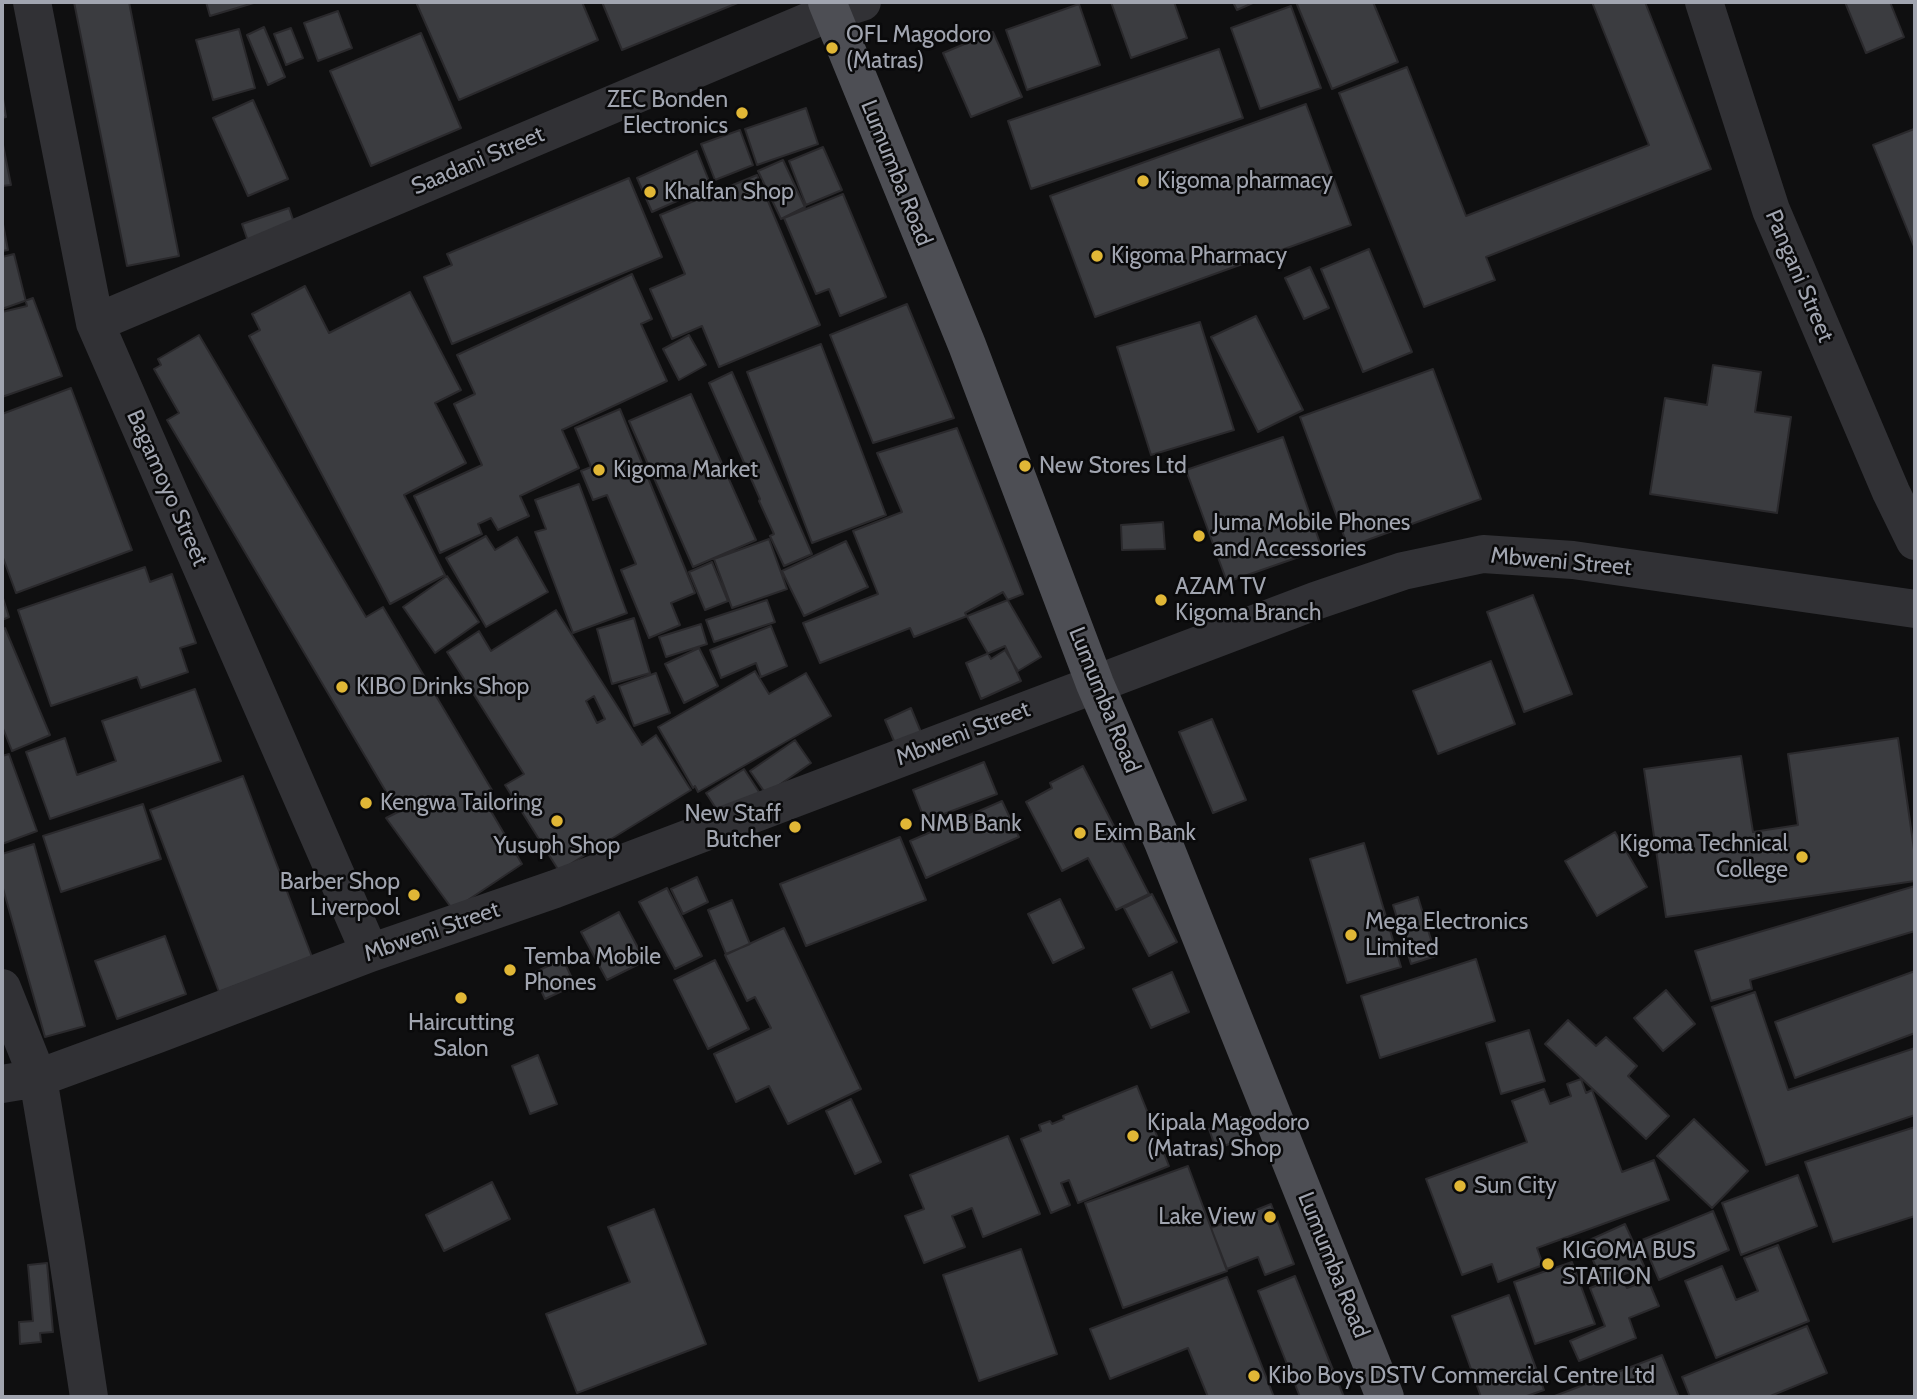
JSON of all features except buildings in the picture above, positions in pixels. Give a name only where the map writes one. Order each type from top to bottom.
[{"type":"main road","name":"Lumumba Road","points":[[840,5],[1095,684],[1163,842],[1385,1397]]},
{"type":"street","name":"Bagamoyo Street","points":[[32,2],[95,323],[370,953]]},
{"type":"street","name":"Pangani Street","points":[[1704,2],[1770,210],[1915,541]]},
{"type":"street","name":"Saadani Street","points":[[95,323],[840,5]]},
{"type":"street","name":"Mbweni Street","points":[[20,1081],[158,1034],[370,953],[555,889],[1315,601],[1403,571],[1483,554],[1573,559],[1915,609]]},
{"type":"street","points":[[2,988],[20,1081],[66,1245],[89,1397]]},
{"type":"place","name":"OFL Magodoro (Matras)","points":[[832,48]]},
{"type":"place","name":"ZEC Bonden Electronics","points":[[742,113]]},
{"type":"place","name":"Kigoma pharmacy","points":[[1143,181]]},
{"type":"place","name":"Khalfan Shop","points":[[650,192]]},
{"type":"place","name":"Kigoma Pharmacy","points":[[1097,256]]},
{"type":"place","name":"New Stores Ltd","points":[[1025,466]]},
{"type":"place","name":"Kigoma Market","points":[[599,470]]},
{"type":"place","name":"Juma Mobile Phones and Accessories","points":[[1199,536]]},
{"type":"place","name":"AZAM TV Kigoma Branch","points":[[1161,600]]},
{"type":"place","name":"KIBO Drinks Shop","points":[[342,687]]},
{"type":"place","name":"Kengwa Tailoring","points":[[366,803]]},
{"type":"place","name":"Yusuph Shop","points":[[557,821]]},
{"type":"place","name":"NMB Bank","points":[[906,824]]},
{"type":"place","name":"New Staff Butcher","points":[[795,827]]},
{"type":"place","name":"Exim Bank","points":[[1080,833]]},
{"type":"place","name":"Kigoma Technical College","points":[[1802,857]]},
{"type":"place","name":"Barber Shop Liverpool","points":[[414,895]]},
{"type":"place","name":"Mega Electronics Limited","points":[[1351,935]]},
{"type":"place","name":"Temba Mobile Phones","points":[[510,970]]},
{"type":"place","name":"Haircutting Salon","points":[[461,998]]},
{"type":"place","name":"Kipala Magodoro (Matras) Shop","points":[[1133,1136]]},
{"type":"place","name":"Sun City","points":[[1460,1186]]},
{"type":"place","name":"Lake View","points":[[1270,1217]]},
{"type":"place","name":"KIGOMA BUS STATION","points":[[1548,1264]]},
{"type":"place","name":"Kibo Boys DSTV Commercial Centre Ltd","points":[[1254,1376]]}]
